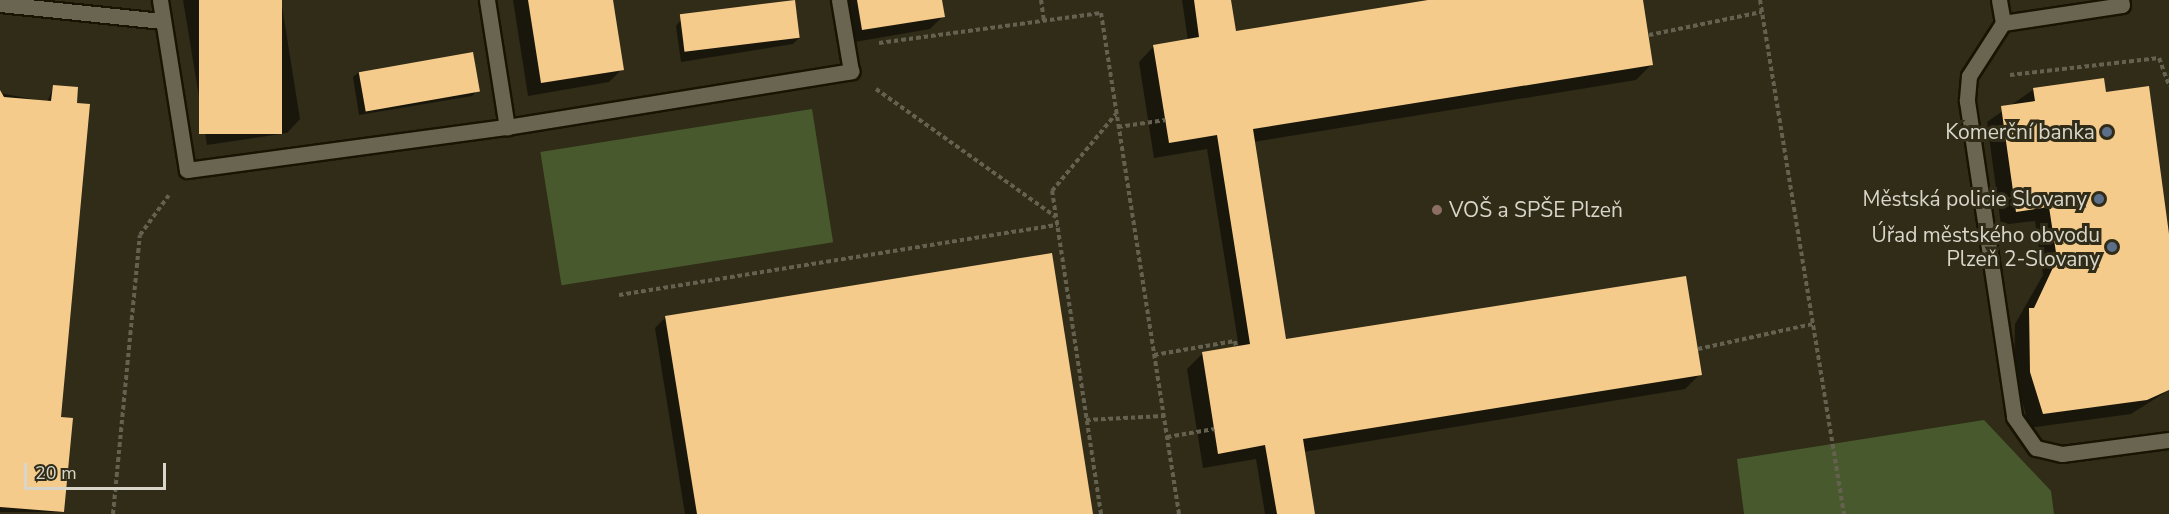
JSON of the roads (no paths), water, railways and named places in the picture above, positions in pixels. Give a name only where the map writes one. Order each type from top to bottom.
[{"type":"street","points":[[160,0],[187,170],[337,152],[507,127],[850,71],[839,0]]},
{"type":"street","points":[[487,0],[507,127]]},
{"type":"street","points":[[1999,0],[2003,23],[1969,76],[1967,101],[2014,417],[2036,448],[2062,454],[2169,440]]},
{"type":"street","points":[[2003,23],[2122,5],[2121,0]]},
{"type":"street","points":[[0,4],[163,21]]},
{"type":"place","name":"Komerční banka","points":[[2107,132]]},
{"type":"place","name":"Městská policie Slovany","points":[[2099,199]]},
{"type":"place","name":"VOŠ a SPŠE Plzeň","points":[[1437,210]]},
{"type":"place","name":"Úřad městského obvodu Plzeň 2-Slovany","points":[[2112,247]]}]
